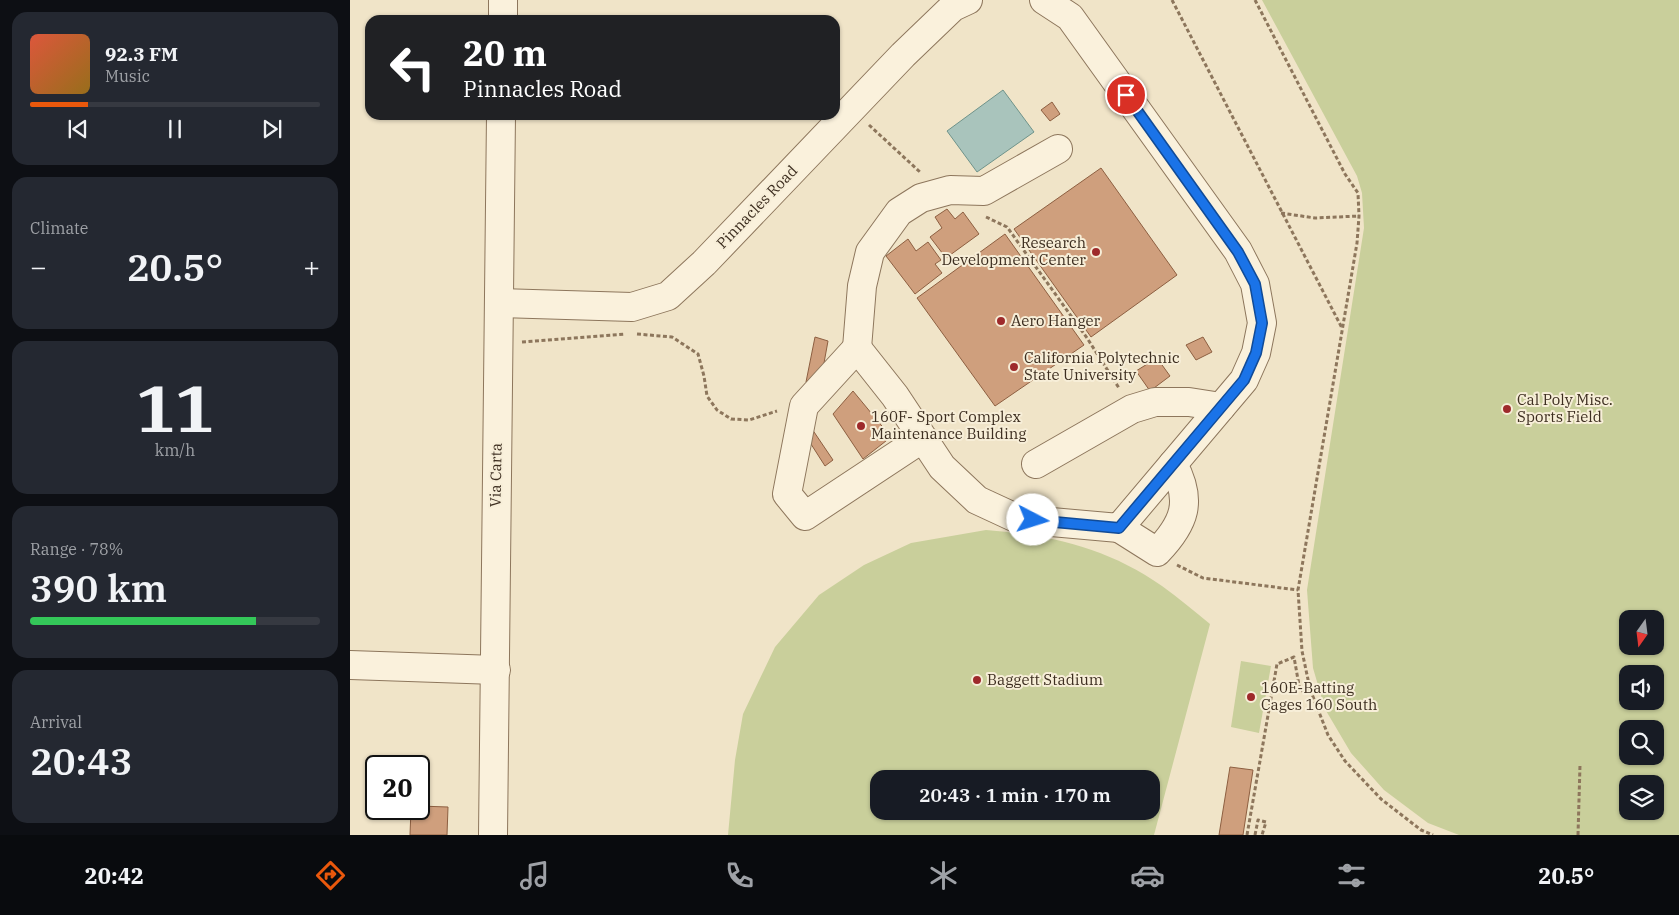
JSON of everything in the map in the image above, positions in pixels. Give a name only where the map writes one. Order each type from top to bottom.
[{"type":"street","points":[[503,15],[504,0]]},
{"type":"street","name":"Pinnacles Road","points":[[499,303],[632,307],[668,296],[711,256],[903,55],[953,7],[968,0]]},
{"type":"street","points":[[1044,0],[1070,17],[1238,252],[1255,284],[1262,323],[1256,353],[1244,380],[1119,528]]},
{"type":"street","name":"Via Carta","points":[[493,835],[501,120]]},
{"type":"street","points":[[922,438],[805,516],[787,494],[804,406],[857,348],[862,286],[870,252],[899,212],[921,198],[950,190],[984,191],[1058,149]]},
{"type":"street","points":[[857,348],[895,396],[942,467],[977,500],[1018,519],[1119,528],[1157,552],[1171,538],[1181,520],[1185,501],[1181,479],[1173,464]]},
{"type":"street","points":[[1036,464],[1132,409],[1155,402],[1189,402],[1221,407]]},
{"type":"street","points":[[350,665],[496,670]]},
{"type":"path","points":[[1172,0],[1342,329]]},
{"type":"path","points":[[1255,0],[1345,174],[1358,193],[1359,216],[1342,329],[1298,590],[1302,651],[1310,689],[1328,735],[1345,761],[1380,800],[1421,830],[1432,835]]},
{"type":"path","points":[[862,119],[902,154]]},
{"type":"path","points":[[1281,213],[1315,218],[1359,216]]},
{"type":"path","points":[[982,214],[1007,227],[1087,338],[1132,409]]},
{"type":"path","points":[[499,342],[539,342],[626,334]]},
{"type":"path","points":[[635,334],[672,336],[698,354],[707,396],[717,410],[731,419],[749,420],[771,412],[804,406]]},
{"type":"path","points":[[1157,552],[1187,572],[1204,578],[1298,590]]},
{"type":"path","points":[[1247,835],[1277,664],[1294,657],[1300,691],[1310,689]]},
{"type":"path","points":[[1578,835],[1580,765]]},
{"type":"path","points":[[1255,835],[1258,820],[1266,822],[1262,835]]},
{"type":"green space","name":"Cal Poly Misc. Sports Field","points":[[1262,0],[1679,0],[1679,835],[1459,835],[1428,823],[1384,790],[1351,753],[1325,709],[1313,668],[1307,590],[1364,228],[1362,193],[1357,176]]},
{"type":"green space","name":"Baggett Stadium","points":[[986,530],[1010,532],[1056,540],[1100,553],[1121,562],[1142,573],[1168,591],[1210,624],[1160,812],[1160,770],[870,770],[870,820],[1158,820],[1154,835],[728,835],[735,760],[743,714],[775,647],[819,595],[864,565],[911,543]]},
{"type":"green space","name":"160E-Batting Cages 160 South","points":[[1241,661],[1271,666],[1259,733],[1231,727]]},
{"type":"water","points":[[1003,90],[1034,132],[977,172],[947,131]]},
{"type":"building","points":[[1052,102],[1060,114],[1050,121],[1041,110]]},
{"type":"building","name":"Research Development Center","points":[[1101,168],[1177,275],[1091,337],[1014,229]]},
{"type":"building","points":[[947,209],[955,219],[963,212],[979,234],[946,258],[930,237],[942,228],[935,217]]},
{"type":"building","name":"Aero Hanger","points":[[1005,234],[1084,345],[995,406],[917,298]]},
{"type":"building","points":[[908,239],[916,251],[928,242],[941,260],[935,264],[942,273],[915,294],[886,256]]},
{"type":"building","points":[[815,337],[828,341],[820,385],[806,382]]},
{"type":"building","points":[[1203,337],[1212,352],[1196,360],[1186,345]]},
{"type":"building","points":[[1157,358],[1170,376],[1150,391],[1136,371]]},
{"type":"building","name":"160F- Sport Complex Maintenance Building","points":[[853,391],[891,437],[863,459],[833,414]]},
{"type":"building","points":[[810,426],[833,460],[825,466],[802,430]]},
{"type":"building","points":[[1230,767],[1253,770],[1243,835],[1219,835]]},
{"type":"building","points":[[430,806],[448,807],[447,835],[410,835],[411,820],[430,820]]},
{"type":"place","name":"Research Development Center","points":[[1096,252]]},
{"type":"place","name":"Aero Hanger","points":[[1001,321]]},
{"type":"place","name":"California Polytechnic State University","points":[[1014,367]]},
{"type":"place","name":"Cal Poly Misc. Sports Field","points":[[1507,409]]},
{"type":"place","name":"160F- Sport Complex Maintenance Building","points":[[861,426]]},
{"type":"place","name":"Baggett Stadium","points":[[977,680]]},
{"type":"place","name":"160E-Batting Cages 160 South","points":[[1251,697]]},
{"type":"route","points":[[1033,520],[1119,528],[1244,380],[1256,353],[1262,323],[1255,284],[1238,252],[1126,95]]}]
